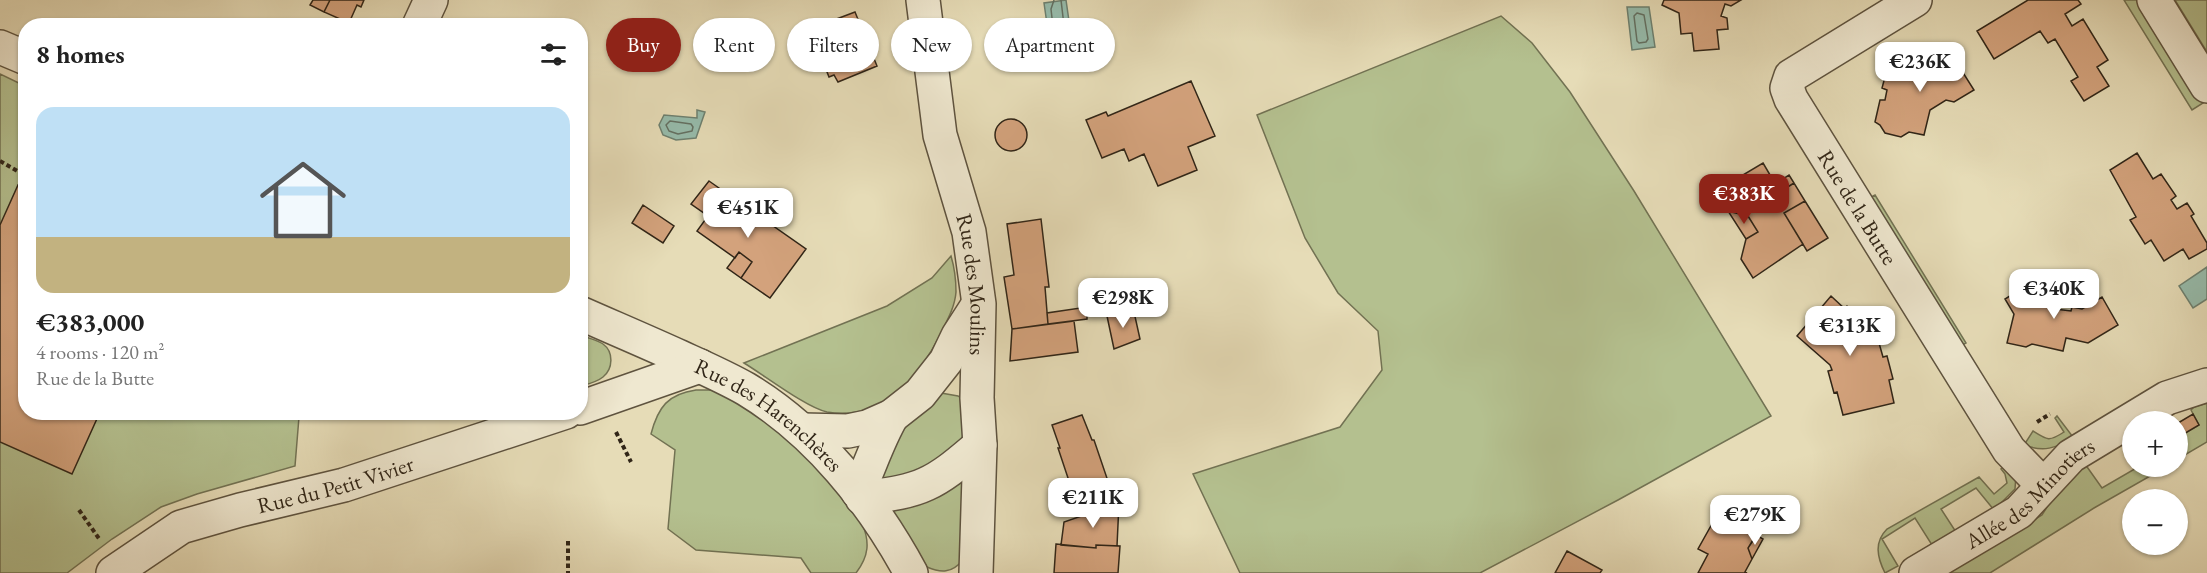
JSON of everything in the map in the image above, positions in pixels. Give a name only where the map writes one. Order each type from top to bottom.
[{"type":"street","points":[[423,18],[431,0]]},
{"type":"street","name":"Rue des Moulins","points":[[923,0],[940,135],[969,232],[979,304],[977,398],[980,445],[976,573]]},
{"type":"street","name":"Rue de la Butte","points":[[1915,0],[1791,76],[1786,87],[1797,109],[2009,450],[2043,485]]},
{"type":"street","points":[[2154,0],[2207,86]]},
{"type":"street","points":[[0,47],[18,55]]},
{"type":"street","points":[[802,430],[848,431],[867,428],[892,416],[920,394],[930,382],[946,361],[958,336],[979,304]]},
{"type":"street","name":"Rue des Harenchères","points":[[588,316],[745,388],[780,412],[802,430],[860,495],[911,573]]},
{"type":"street","points":[[617,409],[629,377],[631,358],[626,333]]},
{"type":"street","points":[[588,408],[617,409],[700,366]]},
{"type":"street","points":[[930,382],[959,386],[977,398]]},
{"type":"street","name":"Allée des Minotiers","points":[[1916,573],[2019,512],[2071,456],[2167,398],[2207,385]]},
{"type":"street","points":[[892,416],[879,438],[860,495],[893,493],[926,484],[949,470],[980,445]]},
{"type":"street","name":"Rue du Petit Vivier","points":[[113,573],[181,527],[344,485],[542,420]]},
{"type":"path","points":[[0,161],[18,171]]},
{"type":"path","points":[[617,409],[631,462]]},
{"type":"path","points":[[2037,422],[2050,414]]},
{"type":"path","points":[[568,540],[568,573]]},
{"type":"shaded area","points":[[2124,0],[2139,0],[2203,103],[2192,110]]},
{"type":"shaded area","points":[[2175,0],[2207,0],[2207,52]]},
{"type":"shaded area","points":[[1501,16],[1532,43],[1570,92],[1634,191],[1771,416],[1480,573],[1240,573],[1193,474],[1340,427],[1382,370],[1378,331],[1338,293],[1305,238],[1257,115]]},
{"type":"shaded area","points":[[0,74],[18,83],[18,420],[299,420],[295,466],[197,494],[161,507],[112,539],[67,573],[0,573]]},
{"type":"shaded area","points":[[1875,195],[1966,343],[1957,348],[1867,199]]},
{"type":"shaded area","points":[[951,256],[956,292],[949,317],[923,364],[898,392],[883,402],[847,413],[827,412],[797,398],[744,363],[887,306],[932,278]]},
{"type":"shaded area","points":[[588,337],[607,347],[611,360],[609,370],[595,382],[588,384]]},
{"type":"shaded area","points":[[696,390],[713,390],[736,400],[801,446],[862,523],[867,549],[864,561],[856,573],[811,573],[801,558],[696,550],[668,529],[675,450],[651,434],[657,416],[666,403],[678,395]]},
{"type":"shaded area","points":[[941,393],[958,396],[965,401],[968,430],[958,446],[937,467],[883,480],[880,476],[902,426]]},
{"type":"shaded area","points":[[2207,403],[2207,442],[2188,453],[2188,431],[2199,425],[2191,410]]},
{"type":"shaded area","points":[[2057,416],[2073,437],[2061,444],[2043,449],[2024,445],[2033,431],[2048,439],[2064,432],[2055,418]]},
{"type":"shaded area","points":[[2085,464],[2102,488],[2122,476],[2148,477],[2127,489],[2122,489],[2122,492],[1990,573],[1948,573],[2042,515],[2059,488]]},
{"type":"shaded area","points":[[2007,465],[2016,475],[2015,489],[1994,510],[1976,488],[1941,509],[1956,532],[1932,545],[1915,518],[1882,539],[1898,566],[1885,573],[1878,550],[1880,539],[1887,529],[1979,477],[1994,494],[2007,483],[2001,469]]},
{"type":"shaded area","points":[[964,471],[962,561],[950,570],[932,569],[927,567],[888,507]]},
{"type":"water","points":[[1066,0],[1069,18],[1046,18],[1044,3]]},
{"type":"water","points":[[1627,7],[1649,7],[1655,47],[1632,50]]},
{"type":"water","points":[[697,110],[705,112],[696,138],[676,140],[663,135],[659,125],[664,115],[697,118]]},
{"type":"water","points":[[2207,267],[2207,299],[2193,308],[2179,286]]},
{"type":"building","points":[[313,0],[330,0],[324,12],[310,5]]},
{"type":"building","points":[[330,0],[364,0],[361,7],[357,5],[351,18],[338,18],[324,12]]},
{"type":"building","points":[[1664,0],[1741,0],[1731,6],[1725,4],[1721,16],[1727,18],[1728,29],[1717,30],[1719,49],[1694,51],[1692,33],[1681,34],[1679,13],[1662,5]]},
{"type":"building","points":[[2028,0],[2078,0],[2081,4],[2065,14],[2072,26],[2083,19],[2108,60],[2097,67],[2109,86],[2084,101],[2071,81],[2078,77],[2055,39],[2048,43],[2040,31],[1994,59],[1977,31]]},
{"type":"building","points":[[855,12],[857,18],[839,18]]},
{"type":"building","points":[[1948,49],[1974,90],[1954,102],[1946,100],[1930,110],[1924,135],[1909,132],[1901,137],[1885,133],[1875,122],[1880,100],[1885,100],[1887,90],[1882,88],[1885,77],[1920,56],[1924,64]]},
{"type":"building","points":[[827,72],[862,72],[838,82],[834,75],[829,77]]},
{"type":"building","points":[[1191,81],[1215,136],[1188,147],[1197,170],[1158,186],[1144,154],[1129,161],[1124,149],[1102,158],[1086,120],[1106,112],[1108,116]]},
{"type":"building","points":[[1011,119],[1022,124],[1027,135],[1022,146],[1011,151],[1000,146],[995,135],[1000,124]]},
{"type":"building","points":[[2137,153],[2153,179],[2161,174],[2176,196],[2171,200],[2177,209],[2187,203],[2194,214],[2191,216],[2207,243],[2207,249],[2189,259],[2183,249],[2164,261],[2151,240],[2145,244],[2130,220],[2136,217],[2110,170]]},
{"type":"building","points":[[1763,163],[1780,192],[1794,183],[1805,201],[1784,213],[1803,244],[1753,278],[1741,259],[1746,239],[1758,232],[1748,216],[1728,211],[1716,192],[1731,183],[1729,179],[1736,175],[1738,178]]},
{"type":"building","points":[[1789,175],[1794,183],[1780,192],[1775,184]]},
{"type":"building","points":[[709,181],[806,249],[770,298],[741,278],[752,262],[739,252],[735,258],[697,231],[708,216],[691,204]]},
{"type":"building","points":[[18,185],[18,420],[96,420],[72,474],[0,442],[0,225]]},
{"type":"building","points":[[1805,201],[1828,238],[1807,251],[1784,213]]},
{"type":"building","points":[[643,205],[674,226],[663,243],[632,223]]},
{"type":"building","points":[[1728,211],[1748,216],[1758,232],[1746,239]]},
{"type":"building","points":[[1041,219],[1049,287],[1045,287],[1048,324],[1012,329],[1004,277],[1014,275],[1007,224]]},
{"type":"building","points":[[739,252],[752,262],[741,278],[727,268]]},
{"type":"building","points":[[2037,279],[2055,309],[2071,311],[2072,307],[2082,309],[2102,297],[2118,325],[2088,343],[2066,338],[2063,351],[2032,344],[2026,347],[2007,343],[2014,314],[2005,299]]},
{"type":"building","points":[[1831,296],[1845,309],[1847,306],[1866,322],[1864,325],[1877,336],[1883,357],[1887,356],[1893,379],[1889,380],[1894,403],[1843,415],[1828,371],[1832,370],[1830,365],[1797,336]]},
{"type":"building","points":[[1087,307],[1087,319],[1048,324],[1047,313]]},
{"type":"building","points":[[1134,312],[1140,339],[1114,349],[1107,316]]},
{"type":"building","points":[[1074,321],[1078,352],[1010,361],[1012,329]]},
{"type":"building","points":[[2193,414],[2199,425],[2188,431],[2188,417]]},
{"type":"building","points":[[1082,415],[1092,440],[1094,440],[1112,493],[1078,508],[1052,425]]},
{"type":"building","points":[[1731,500],[1767,520],[1748,548],[1752,559],[1745,572],[1747,573],[1698,573],[1708,554],[1698,549],[1717,515],[1721,518]]},
{"type":"building","points":[[1119,503],[1117,546],[1096,545],[1096,548],[1061,545],[1064,522]]},
{"type":"building","points":[[1756,535],[1763,539],[1752,559],[1748,548]]},
{"type":"building","points":[[1056,544],[1096,548],[1096,545],[1120,546],[1118,573],[1054,573]]},
{"type":"building","points":[[1567,551],[1602,570],[1600,573],[1555,573]]}]
